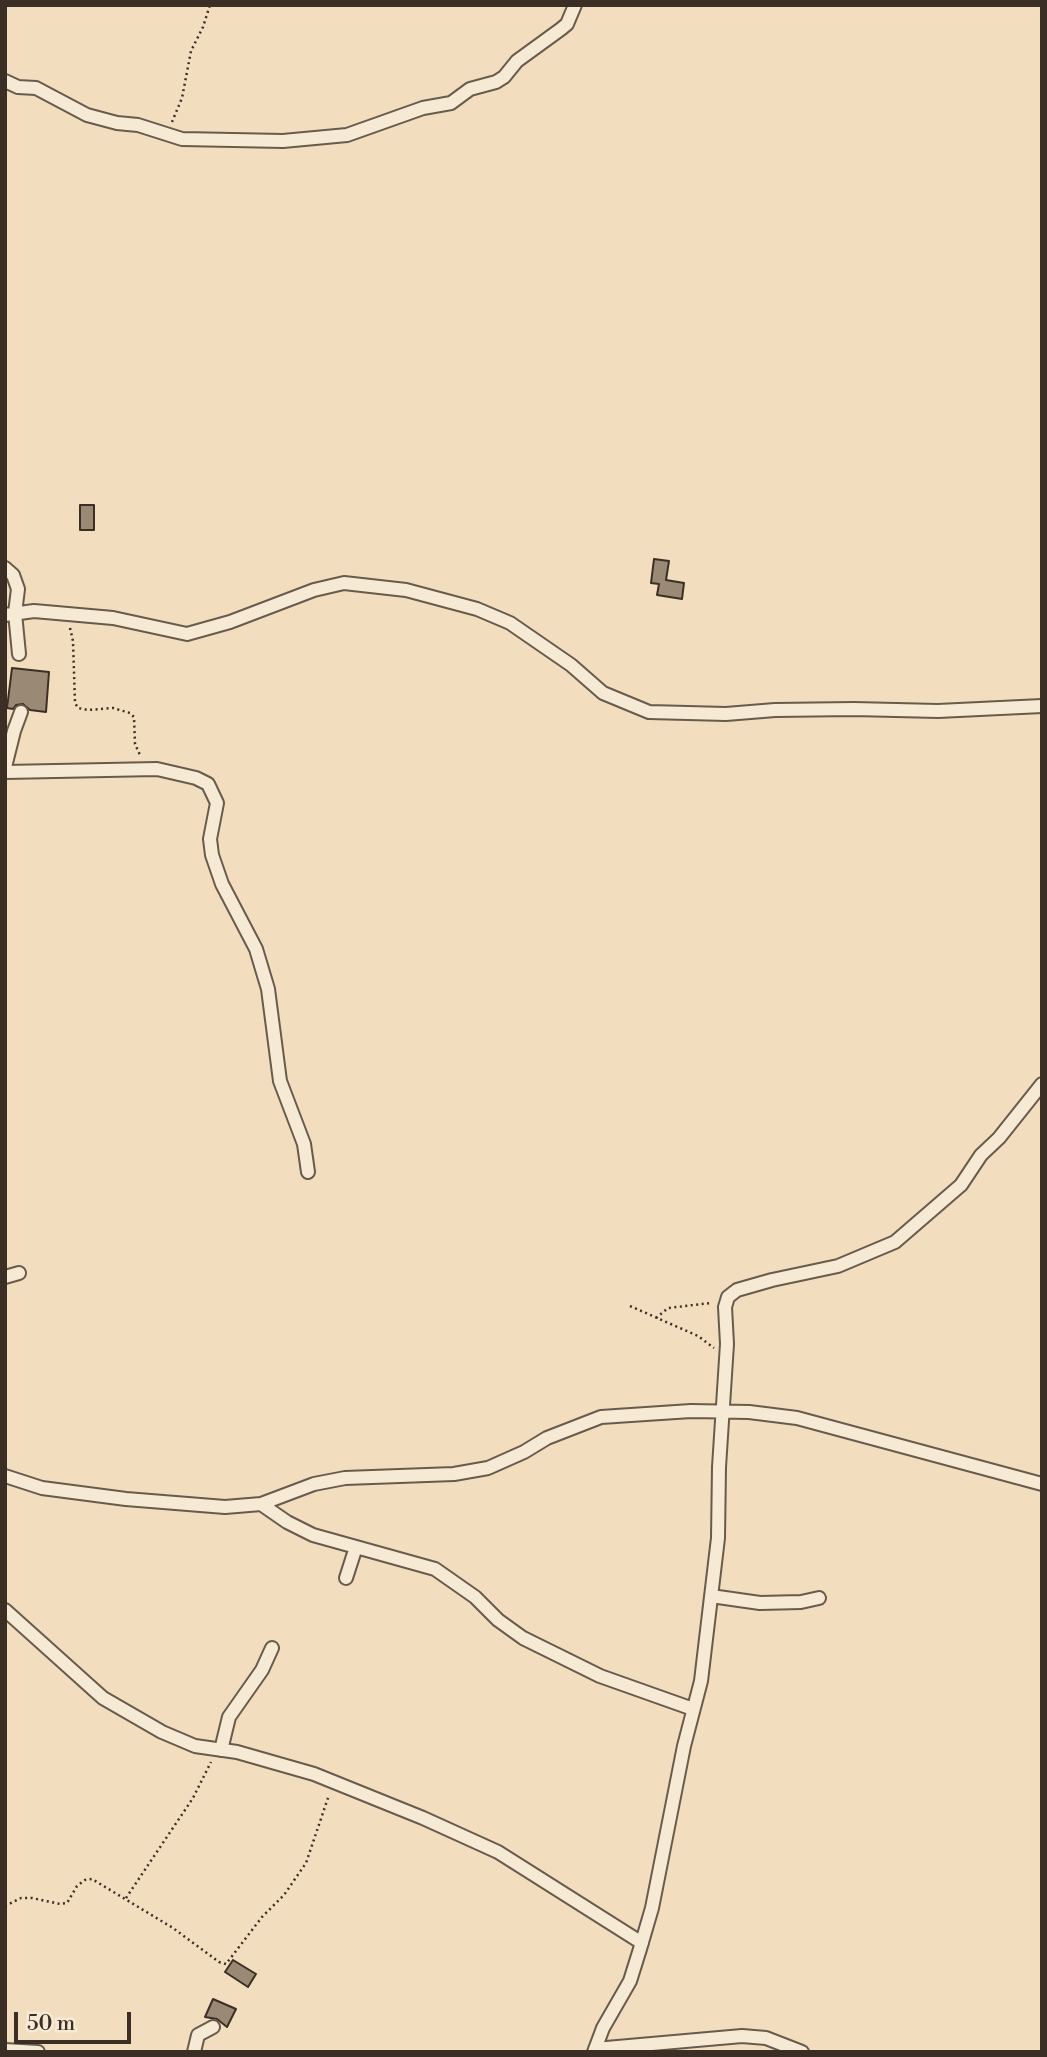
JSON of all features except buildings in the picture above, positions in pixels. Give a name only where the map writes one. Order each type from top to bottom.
[{"type":"street","points":[[5,82],[19,87],[36,88],[87,115],[192,140],[283,141],[347,135],[423,107],[451,103],[470,89],[496,82],[504,77],[517,61],[567,24],[575,5]]},
{"type":"street","points":[[5,568],[13,575],[18,589],[10,614],[19,654]]},
{"type":"street","points":[[10,614],[34,611],[113,618],[187,634],[230,622],[314,590],[344,583],[405,590],[477,609],[510,623],[571,665],[603,693],[649,712],[726,714],[854,709],[937,711],[1042,706]]},
{"type":"street","points":[[21,712],[13,731],[5,769],[154,769],[197,778],[208,784],[217,803],[210,839],[212,855],[222,884],[256,948],[268,989],[280,1081],[304,1144],[308,1172]]},
{"type":"street","points":[[802,2052],[766,2038],[742,2036],[594,2050],[630,1980],[642,1943],[652,1908],[684,1746],[701,1681],[718,1538],[726,1358],[725,1307],[730,1296],[737,1290],[838,1266],[895,1242],[961,1185],[981,1155],[999,1138],[1042,1084]]},
{"type":"street","points":[[5,1277],[19,1273]]},
{"type":"street","points":[[5,1476],[42,1488],[127,1499],[225,1507],[261,1504],[314,1484],[345,1478],[454,1474],[488,1468],[569,1428],[601,1417],[667,1411],[797,1418],[1042,1484]]},
{"type":"street","points":[[261,1504],[287,1522],[313,1535],[435,1569],[475,1597],[498,1620],[523,1639],[600,1676],[693,1709]]},
{"type":"street","points":[[346,1577],[356,1547]]},
{"type":"street","points":[[711,1595],[760,1603],[801,1602],[819,1598]]},
{"type":"street","points":[[5,1610],[103,1698],[162,1732],[195,1746],[277,1762],[423,1818],[498,1852],[642,1943]]},
{"type":"street","points":[[220,1749],[229,1717],[262,1670],[272,1648]]},
{"type":"street","points":[[194,2052],[198,2035],[213,2027]]},
{"type":"street","points":[[5,2050],[38,2052]]},
{"type":"path","points":[[168,135],[182,98],[191,51],[210,5]]},
{"type":"path","points":[[61,613],[71,629],[73,641],[75,703],[79,708],[88,710],[113,708],[130,713],[134,717],[138,753],[154,769]]},
{"type":"path","points":[[656,1318],[668,1308],[704,1306],[730,1296]]},
{"type":"path","points":[[630,1306],[698,1336],[726,1358]]},
{"type":"path","points":[[126,1898],[193,1798],[220,1749]]},
{"type":"path","points":[[5,1906],[21,1898],[60,1905],[67,1903],[77,1886],[92,1879],[126,1898],[219,1962],[226,1964],[262,1917],[284,1895],[306,1863],[333,1782]]}]
